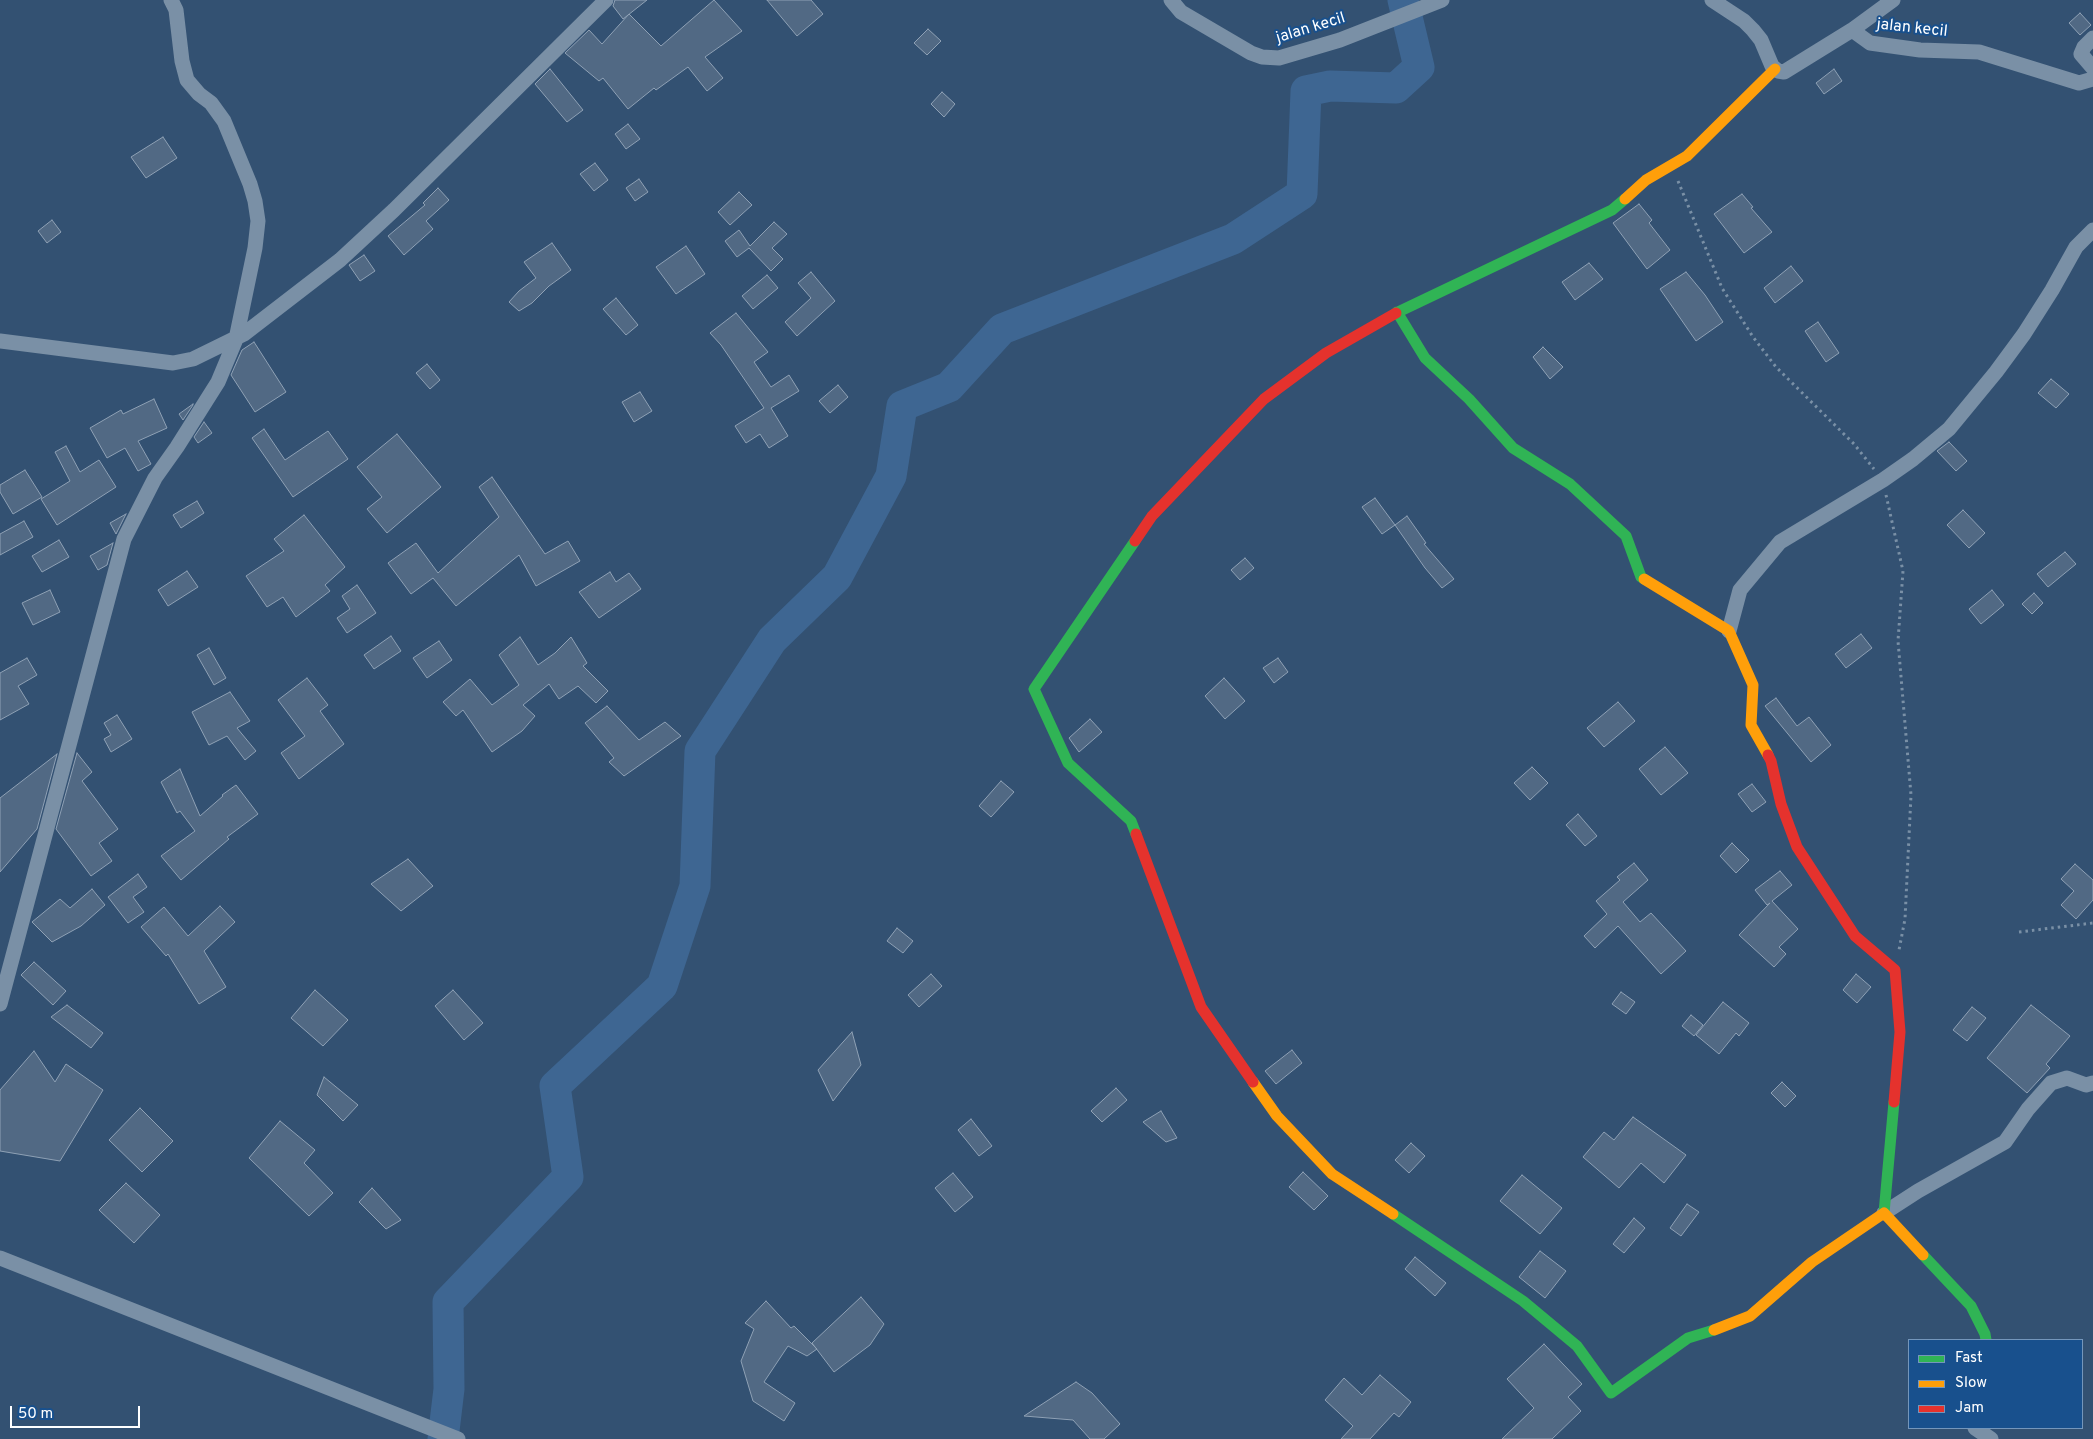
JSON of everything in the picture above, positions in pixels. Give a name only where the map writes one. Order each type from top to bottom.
[{"type":"street","points":[[0,1004],[124,539],[155,478],[218,382],[236,339],[255,248],[258,220],[250,184],[224,121],[211,103],[199,94],[187,80],[182,61],[176,10],[171,0]]},
{"type":"street","points":[[0,341],[173,362],[193,359],[236,339],[340,260],[434,172],[606,0]]},
{"type":"street","name":"jalan kecil","points":[[1171,0],[1181,12],[1251,53],[1262,57],[1279,58],[1340,40],[1442,0]]},
{"type":"street","points":[[1712,0],[1744,21],[1753,30],[1761,40],[1775,69],[1687,156],[1646,180],[1612,210],[1397,312],[1326,353],[1264,399],[1152,516],[1034,689],[1068,763],[1131,821],[1202,1007],[1277,1116],[1332,1174],[1523,1301],[1577,1346],[1611,1393],[1688,1338],[1750,1316],[1812,1262],[1884,1213],[1918,1191],[2006,1142],[2028,1109],[2051,1082],[2067,1078],[2086,1084],[2093,1083]]},
{"type":"street","points":[[1852,30],[1892,0]]},
{"type":"street","name":"jalan kecil","points":[[1775,69],[1784,72],[1852,30],[1870,44],[1920,50],[1980,52],[2079,83],[2093,79]]},
{"type":"street","points":[[2093,38],[2084,47],[2081,54],[2093,68]]},
{"type":"street","points":[[1729,631],[1740,590],[1780,542],[1882,480],[1914,458],[1949,430],[2024,334],[2076,247],[2093,230]]},
{"type":"street","points":[[1397,312],[1425,358],[1469,400],[1513,448],[1570,484],[1626,536],[1641,577],[1729,631],[1753,685],[1751,725],[1771,761],[1781,804],[1797,847],[1855,936],[1895,970],[1900,1032],[1884,1213],[1971,1306],[1986,1339]]},
{"type":"street","points":[[0,1258],[458,1439]]},
{"type":"street","points":[[1976,1429],[1991,1439]]},
{"type":"path","points":[[1672,165],[1722,288],[1753,337],[1776,367],[1854,444],[1882,480],[1903,571],[1898,641],[1911,795],[1905,919],[1895,970]]},
{"type":"path","points":[[2019,932],[2093,923]]},
{"type":"building","points":[[615,0],[647,0],[623,19],[613,6]]},
{"type":"building","points":[[714,0],[742,31],[705,57],[723,78],[707,91],[688,67],[656,90],[654,88],[628,109],[603,78],[599,81],[565,53],[589,30],[602,44],[629,14],[661,46]]},
{"type":"building","points":[[767,0],[811,0],[823,14],[797,36]]},
{"type":"building","points":[[2080,13],[2091,25],[2080,35],[2069,23]]},
{"type":"building","points":[[928,29],[941,41],[927,55],[914,43]]},
{"type":"building","points":[[550,69],[583,110],[567,122],[535,84]]},
{"type":"building","points":[[1834,69],[1842,81],[1824,94],[1816,83]]},
{"type":"building","points":[[942,92],[955,104],[944,117],[931,104]]},
{"type":"building","points":[[628,124],[640,139],[626,149],[615,134]]},
{"type":"building","points":[[163,137],[177,158],[146,178],[131,157]]},
{"type":"building","points":[[595,163],[608,180],[594,191],[580,174]]},
{"type":"building","points":[[639,179],[648,192],[635,201],[626,188]]},
{"type":"building","points":[[438,188],[449,200],[426,221],[433,229],[404,255],[388,236],[425,205],[423,203]]},
{"type":"building","points":[[739,192],[752,205],[730,225],[718,212]]},
{"type":"building","points":[[1742,194],[1753,207],[1751,208],[1772,232],[1744,253],[1714,214]]},
{"type":"building","points":[[1639,204],[1652,220],[1649,223],[1670,250],[1647,269],[1613,223]]},
{"type":"building","points":[[52,220],[61,232],[47,243],[38,231]]},
{"type":"building","points":[[774,222],[787,234],[772,248],[783,259],[771,271],[749,248],[737,257],[725,241],[739,230],[750,246]]},
{"type":"building","points":[[552,243],[571,270],[549,286],[532,303],[519,311],[509,302],[519,291],[536,278],[524,262]]},
{"type":"building","points":[[686,246],[705,274],[676,294],[656,267]]},
{"type":"building","points":[[364,255],[375,271],[360,281],[349,265]]},
{"type":"building","points":[[1589,263],[1603,279],[1575,300],[1562,282]]},
{"type":"building","points":[[1791,266],[1803,281],[1775,303],[1764,288]]},
{"type":"building","points":[[811,272],[835,301],[797,336],[785,322],[811,298],[798,283]]},
{"type":"building","points":[[1686,272],[1705,295],[1723,322],[1696,341],[1660,289]]},
{"type":"building","points":[[767,275],[778,288],[753,309],[742,296]]},
{"type":"building","points":[[616,298],[638,325],[626,335],[603,309]]},
{"type":"building","points":[[736,313],[768,352],[754,362],[771,387],[789,375],[799,391],[771,408],[788,436],[769,448],[760,434],[746,443],[735,426],[764,408],[721,345],[710,333]]},
{"type":"building","points":[[1818,322],[1839,353],[1826,362],[1805,331]]},
{"type":"building","points":[[254,342],[286,392],[255,412],[231,375],[242,350]]},
{"type":"building","points":[[1543,347],[1563,367],[1550,379],[1533,357]]},
{"type":"building","points":[[427,364],[440,380],[430,389],[416,373]]},
{"type":"building","points":[[2051,379],[2069,394],[2056,408],[2038,393]]},
{"type":"building","points":[[838,385],[848,397],[830,413],[819,401]]},
{"type":"building","points":[[640,392],[652,411],[634,422],[622,402]]},
{"type":"building","points":[[154,399],[167,428],[138,441],[151,464],[138,471],[125,448],[107,458],[90,428],[121,410],[123,414]]},
{"type":"building","points":[[193,405],[183,420],[179,414]]},
{"type":"building","points":[[204,422],[212,433],[198,443],[194,437]]},
{"type":"building","points":[[264,429],[285,460],[328,431],[348,459],[293,497],[252,438]]},
{"type":"building","points":[[397,434],[441,487],[387,533],[367,509],[382,497],[357,467]]},
{"type":"building","points":[[1949,442],[1967,461],[1956,471],[1937,451]]},
{"type":"building","points":[[66,446],[80,472],[99,460],[116,487],[57,525],[41,499],[70,481],[55,452]]},
{"type":"building","points":[[25,470],[42,497],[13,514],[0,492],[0,485]]},
{"type":"building","points":[[492,477],[545,554],[568,541],[580,561],[536,586],[519,555],[456,606],[433,578],[411,594],[388,563],[416,543],[438,573],[499,517],[479,487]]},
{"type":"building","points":[[1375,498],[1395,525],[1382,534],[1362,507]]},
{"type":"building","points":[[197,501],[204,513],[181,528],[173,515]]},
{"type":"building","points":[[1963,510],[1985,533],[1969,548],[1947,525]]},
{"type":"building","points":[[126,514],[116,534],[110,523]]},
{"type":"building","points":[[304,515],[345,567],[325,585],[330,591],[296,617],[283,597],[267,607],[246,576],[284,551],[274,539]]},
{"type":"building","points":[[1407,516],[1426,543],[1424,544],[1454,579],[1442,588],[1425,568],[1395,525]]},
{"type":"building","points":[[24,521],[33,537],[0,555],[0,534]]},
{"type":"building","points":[[59,540],[69,557],[42,572],[32,556]]},
{"type":"building","points":[[113,543],[107,565],[98,570],[90,556]]},
{"type":"building","points":[[2065,552],[2076,564],[2048,587],[2037,574]]},
{"type":"building","points":[[1245,558],[1254,568],[1240,580],[1231,570]]},
{"type":"building","points":[[187,571],[198,587],[168,606],[158,590]]},
{"type":"building","points":[[610,572],[616,582],[629,573],[641,589],[599,618],[579,592]]},
{"type":"building","points":[[357,585],[376,613],[347,633],[337,618],[350,609],[342,596]]},
{"type":"building","points":[[50,590],[60,612],[33,625],[22,603]]},
{"type":"building","points":[[1992,590],[2004,605],[1981,624],[1969,609]]},
{"type":"building","points":[[2034,593],[2043,603],[2032,614],[2022,604]]},
{"type":"building","points":[[1861,634],[1872,648],[1846,668],[1835,654]]},
{"type":"building","points":[[391,636],[401,651],[374,669],[364,655]]},
{"type":"building","points":[[520,637],[538,665],[555,653],[571,637],[587,663],[583,666],[608,691],[596,703],[578,686],[559,699],[549,684],[523,705],[535,716],[522,731],[492,752],[463,710],[456,716],[443,702],[470,679],[492,705],[519,685],[499,655]]},
{"type":"building","points":[[439,641],[452,660],[427,678],[413,658]]},
{"type":"building","points":[[209,648],[226,678],[214,685],[197,655]]},
{"type":"building","points":[[27,658],[37,675],[18,686],[29,704],[0,720],[0,673]]},
{"type":"building","points":[[1278,658],[1288,672],[1274,683],[1263,668]]},
{"type":"building","points":[[307,678],[328,705],[320,711],[344,744],[299,779],[281,753],[305,736],[278,700]]},
{"type":"building","points":[[1224,678],[1245,701],[1225,719],[1205,696]]},
{"type":"building","points":[[230,692],[250,721],[237,728],[256,751],[245,760],[227,736],[209,745],[192,712]]},
{"type":"building","points":[[1776,698],[1797,726],[1809,717],[1831,745],[1811,762],[1765,706]]},
{"type":"building","points":[[1618,702],[1635,721],[1604,747],[1587,728]]},
{"type":"building","points":[[607,706],[639,740],[665,722],[681,736],[624,776],[609,762],[614,758],[585,723]]},
{"type":"building","points":[[117,715],[132,739],[111,752],[104,739],[111,735],[104,723]]},
{"type":"building","points":[[1090,719],[1102,732],[1079,752],[1069,738]]},
{"type":"building","points":[[1665,747],[1688,773],[1661,795],[1639,769]]},
{"type":"building","points":[[77,753],[92,772],[82,781],[118,829],[99,843],[112,861],[91,876],[56,829]]},
{"type":"building","points":[[57,754],[37,829],[0,872],[0,798]]},
{"type":"building","points":[[1532,767],[1548,783],[1530,800],[1514,783]]},
{"type":"building","points":[[180,769],[200,816],[222,795],[236,785],[258,814],[227,837],[229,839],[181,880],[161,856],[195,831],[180,811],[177,813],[161,782]]},
{"type":"building","points":[[1001,781],[1014,792],[991,817],[979,806]]},
{"type":"building","points":[[1752,784],[1766,802],[1752,812],[1738,794]]},
{"type":"building","points":[[1578,814],[1597,836],[1585,846],[1566,825]]},
{"type":"building","points":[[1732,843],[1749,860],[1736,873],[1720,856]]},
{"type":"building","points":[[408,859],[433,886],[401,911],[371,884]]},
{"type":"building","points":[[1634,863],[1648,880],[1623,902],[1640,922],[1651,913],[1686,951],[1661,974],[1618,926],[1595,948],[1584,936],[1607,914],[1596,901],[1620,880],[1617,877]]},
{"type":"building","points":[[2075,864],[2093,880],[2093,900],[2076,919],[2061,905],[2074,891],[2061,879]]},
{"type":"building","points":[[1780,871],[1792,885],[1772,901],[1798,929],[1779,947],[1786,954],[1774,967],[1739,935],[1770,903],[1767,905],[1755,890]]},
{"type":"building","points":[[138,874],[147,887],[133,897],[144,912],[128,923],[108,897]]},
{"type":"building","points":[[92,889],[105,905],[81,926],[52,942],[32,922],[60,899],[70,908]]},
{"type":"building","points":[[220,906],[235,922],[204,951],[226,987],[199,1004],[168,954],[166,956],[141,927],[164,907],[188,936]]},
{"type":"building","points":[[897,928],[913,941],[903,953],[887,941]]},
{"type":"building","points":[[34,962],[66,991],[53,1005],[21,975]]},
{"type":"building","points":[[931,974],[942,986],[919,1007],[908,995]]},
{"type":"building","points":[[1856,974],[1871,987],[1857,1003],[1843,990]]},
{"type":"building","points":[[315,990],[348,1020],[323,1046],[291,1018]]},
{"type":"building","points":[[453,990],[483,1023],[464,1040],[435,1006]]},
{"type":"building","points":[[1621,992],[1635,1002],[1626,1014],[1612,1004]]},
{"type":"building","points":[[1723,1002],[1749,1023],[1739,1036],[1736,1033],[1719,1054],[1696,1035]]},
{"type":"building","points":[[67,1005],[103,1033],[91,1048],[51,1017]]},
{"type":"building","points":[[2031,1005],[2070,1036],[2046,1064],[2050,1068],[2027,1093],[1987,1058]]},
{"type":"building","points":[[1972,1007],[1986,1018],[1967,1041],[1953,1030]]},
{"type":"building","points":[[1691,1015],[1703,1025],[1694,1036],[1682,1026]]},
{"type":"building","points":[[852,1032],[861,1065],[833,1101],[818,1070]]},
{"type":"building","points":[[1292,1050],[1302,1063],[1276,1084],[1265,1071]]},
{"type":"building","points":[[34,1051],[55,1082],[66,1064],[103,1090],[60,1161],[0,1151],[0,1090]]},
{"type":"building","points":[[324,1077],[358,1105],[343,1121],[317,1095]]},
{"type":"building","points":[[1782,1082],[1796,1096],[1785,1107],[1771,1093]]},
{"type":"building","points":[[1116,1088],[1127,1100],[1102,1122],[1091,1111]]},
{"type":"building","points":[[140,1108],[173,1141],[142,1172],[109,1140]]},
{"type":"building","points":[[1161,1111],[1177,1138],[1166,1142],[1143,1122]]},
{"type":"building","points":[[1633,1117],[1686,1155],[1664,1183],[1641,1163],[1619,1188],[1583,1157],[1604,1132],[1614,1140]]},
{"type":"building","points":[[971,1119],[992,1146],[979,1156],[958,1130]]},
{"type":"building","points":[[280,1121],[315,1150],[304,1163],[333,1193],[309,1216],[249,1158]]},
{"type":"building","points":[[1411,1143],[1425,1156],[1409,1173],[1395,1160]]},
{"type":"building","points":[[1303,1172],[1328,1196],[1314,1210],[1289,1187]]},
{"type":"building","points":[[953,1173],[973,1197],[955,1212],[935,1188]]},
{"type":"building","points":[[1522,1175],[1562,1208],[1540,1234],[1500,1201]]},
{"type":"building","points":[[126,1183],[160,1215],[134,1243],[99,1210]]},
{"type":"building","points":[[372,1188],[401,1220],[386,1229],[359,1202]]},
{"type":"building","points":[[1687,1204],[1699,1212],[1681,1236],[1670,1228]]},
{"type":"building","points":[[1634,1218],[1645,1228],[1624,1253],[1613,1244]]},
{"type":"building","points":[[1540,1251],[1566,1271],[1545,1298],[1519,1277]]},
{"type":"building","points":[[1415,1257],[1446,1283],[1435,1296],[1405,1269]]},
{"type":"building","points":[[861,1297],[884,1324],[870,1345],[834,1372],[812,1343]]},
{"type":"building","points":[[766,1301],[791,1328],[794,1326],[817,1349],[807,1356],[788,1346],[764,1382],[795,1403],[784,1421],[753,1401],[741,1361],[754,1329],[745,1323]]},
{"type":"building","points":[[1544,1344],[1582,1384],[1568,1397],[1581,1411],[1552,1439],[1502,1439],[1534,1408],[1507,1379]]},
{"type":"building","points":[[1380,1375],[1411,1402],[1399,1417],[1394,1413],[1370,1439],[1341,1439],[1353,1426],[1325,1400],[1344,1378],[1362,1395]]},
{"type":"building","points":[[1076,1382],[1092,1393],[1120,1424],[1104,1439],[1090,1439],[1073,1420],[1024,1416]]},
{"type":"waterway","points":[[443,1439],[449,1389],[448,1302],[568,1177],[555,1086],[662,986],[695,886],[700,751],[772,640],[837,577],[891,476],[902,406],[949,387],[1002,329],[1233,239],[1302,194],[1306,91],[1330,86],[1396,88],[1419,67],[1403,0]]},
{"type":"traffic: fast","points":[[1396,313],[1612,210],[1625,199]]},
{"type":"traffic: fast","points":[[1397,312],[1425,358],[1469,399],[1513,448],[1570,484],[1626,536],[1641,577],[1644,579]]},
{"type":"traffic: fast","points":[[1135,541],[1034,689],[1068,763],[1131,821],[1136,834]]},
{"type":"traffic: fast","points":[[1884,1213],[1894,1102]]},
{"type":"traffic: fast","points":[[1393,1214],[1523,1301],[1577,1346],[1611,1393],[1688,1338],[1714,1330]]},
{"type":"traffic: fast","points":[[1923,1255],[1971,1306],[1986,1339]]},
{"type":"traffic: slow","points":[[1625,199],[1646,180],[1687,156],[1775,69]]},
{"type":"traffic: slow","points":[[1644,579],[1729,631],[1753,685],[1751,725],[1768,755]]},
{"type":"traffic: slow","points":[[1253,1082],[1277,1116],[1332,1174],[1393,1214]]},
{"type":"traffic: slow","points":[[1714,1330],[1750,1316],[1812,1262],[1884,1213],[1923,1255]]},
{"type":"traffic: jam","points":[[1135,541],[1152,516],[1264,399],[1326,353],[1396,313]]},
{"type":"traffic: jam","points":[[1768,755],[1781,804],[1797,847],[1855,936],[1895,970],[1900,1032],[1894,1102]]},
{"type":"traffic: jam","points":[[1136,834],[1201,1007],[1253,1082]]}]
